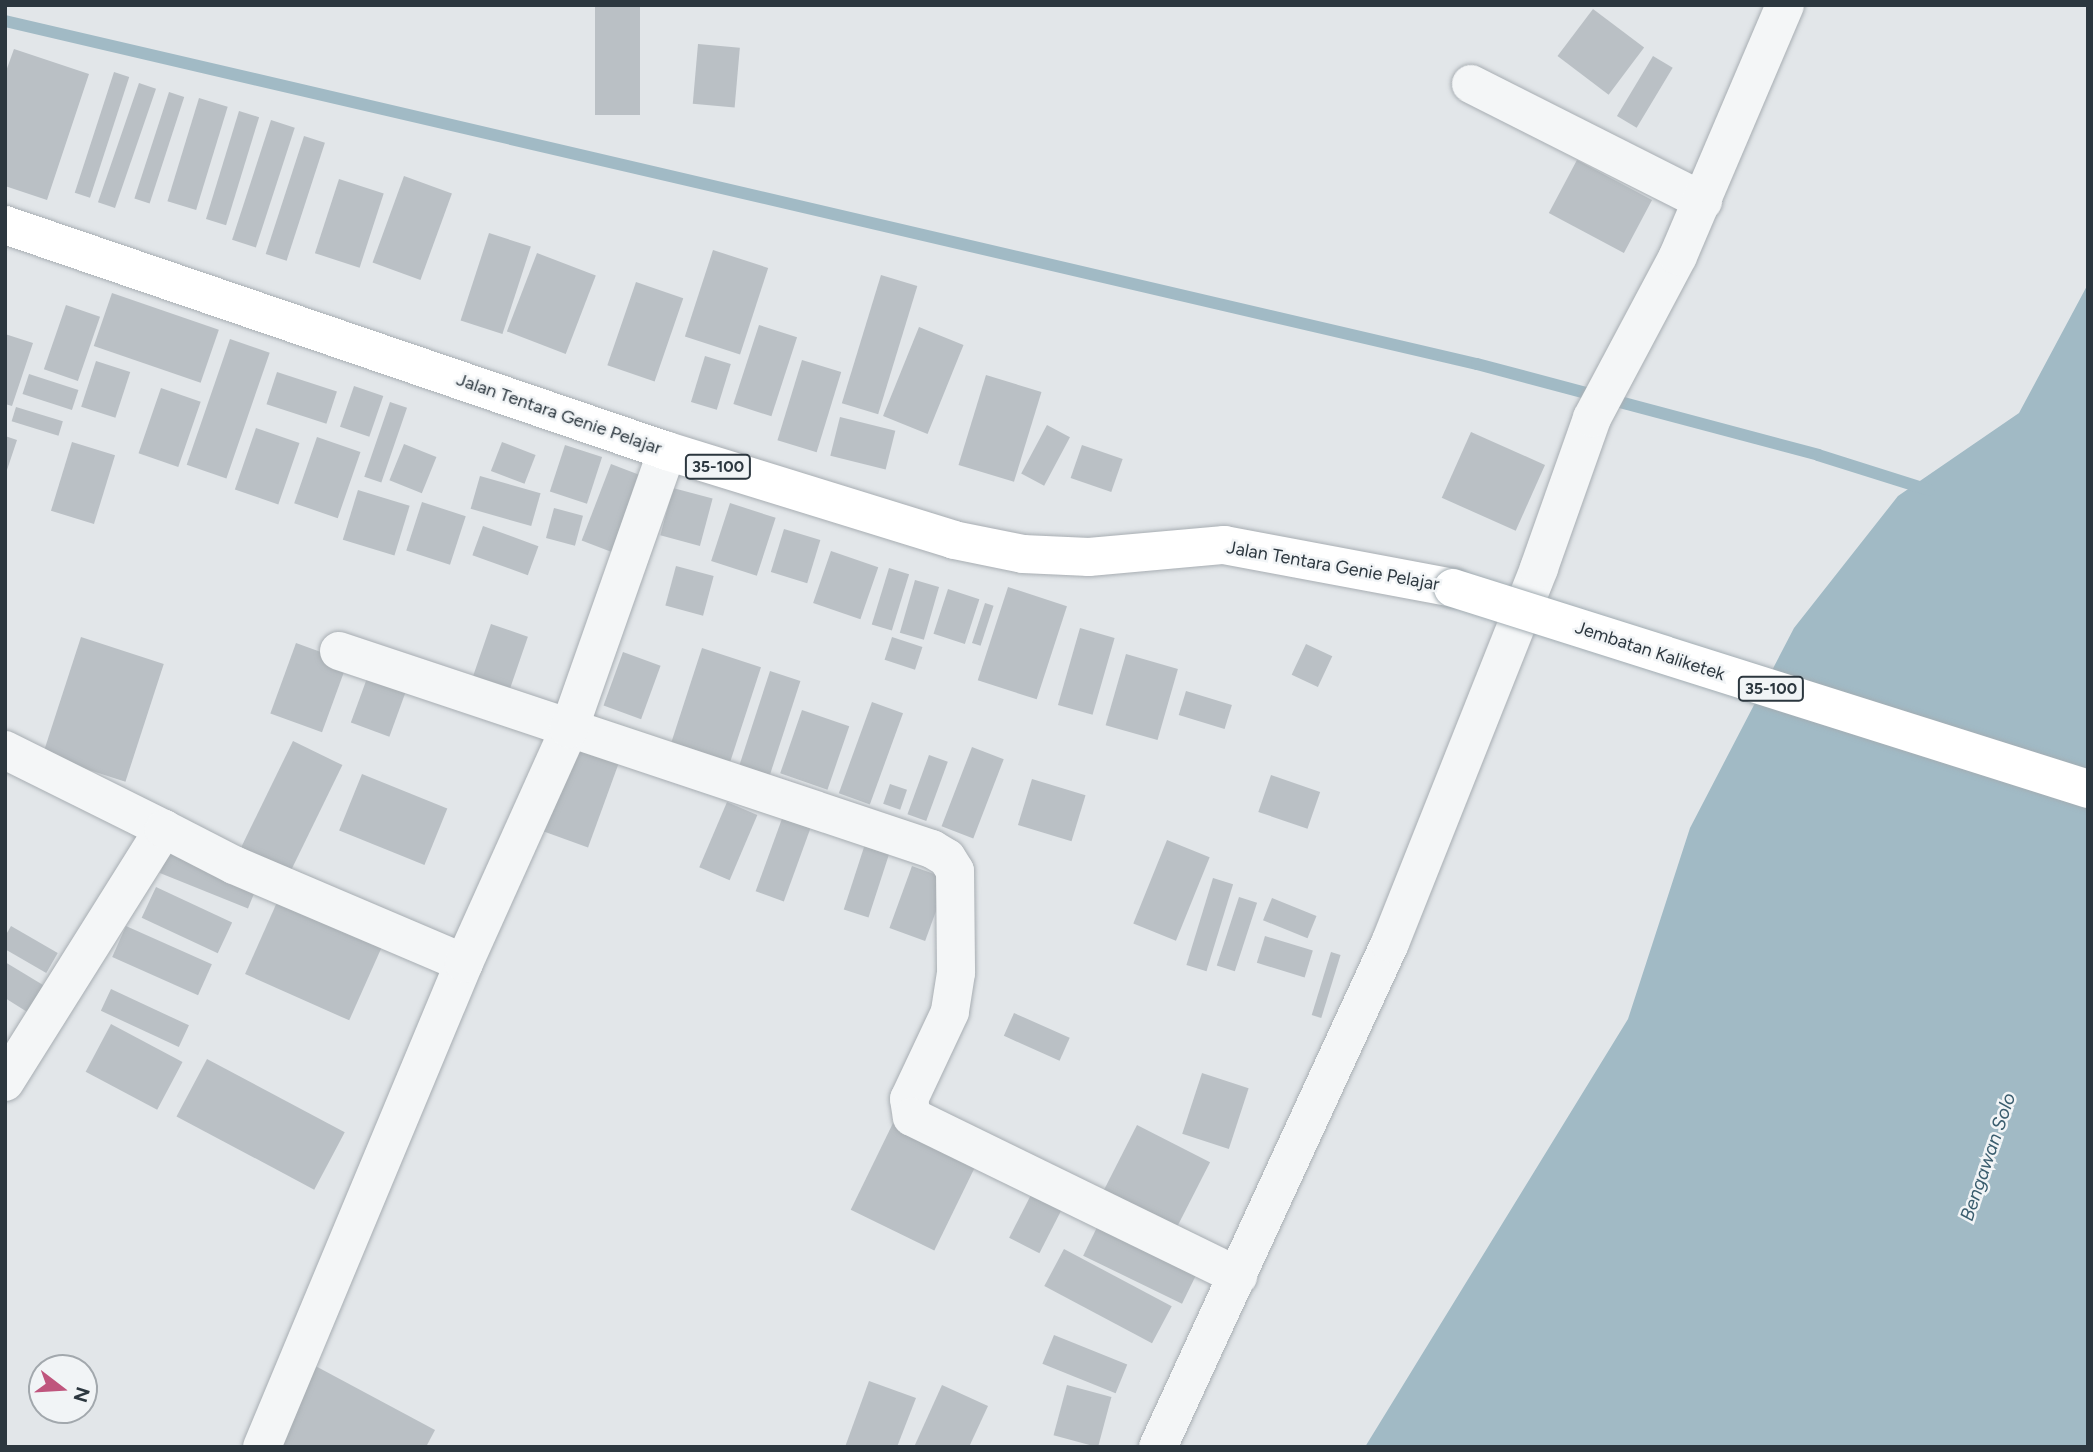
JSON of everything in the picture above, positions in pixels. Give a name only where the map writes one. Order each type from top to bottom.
[{"type":"main road","name":"Jalan Tentara Genie Pelajar","points":[[5,225],[667,451],[954,540],[1023,554],[1089,557],[1224,545],[1453,588]]},
{"type":"main road","name":"Jembatan Kaliketek","points":[[1453,588],[2088,789]]},
{"type":"street","points":[[1158,1447],[1390,943],[1539,568],[1592,418],[1703,201],[1785,5]]},
{"type":"street","points":[[1471,83],[1703,201]]},
{"type":"street","points":[[261,1447],[464,963],[569,730],[667,451]]},
{"type":"street","points":[[339,650],[569,730],[932,849],[947,858],[955,871],[956,972],[950,1012],[909,1099],[912,1117],[1238,1276]]},
{"type":"street","points":[[5,750],[234,865],[464,963]]},
{"type":"street","points":[[5,1082],[164,829]]},
{"type":"water","name":"Bengawan Solo","points":[[2088,284],[2088,1447],[1365,1447],[1628,1019],[1690,828],[1794,628],[1898,496],[2019,413]]},
{"type":"building","points":[[595,5],[640,5],[640,115],[595,115]]},
{"type":"building","points":[[1593,9],[1644,48],[1609,95],[1557,56]]},
{"type":"building","points":[[698,44],[740,48],[735,107],[693,104]]},
{"type":"building","points":[[14,49],[89,74],[47,200],[5,186],[5,74]]},
{"type":"building","points":[[1653,56],[1673,68],[1637,128],[1617,116]]},
{"type":"building","points":[[114,72],[129,77],[90,198],[75,193]]},
{"type":"building","points":[[139,83],[156,89],[115,208],[98,202]]},
{"type":"building","points":[[169,92],[184,97],[150,203],[134,199]]},
{"type":"building","points":[[199,98],[228,107],[196,210],[167,201]]},
{"type":"building","points":[[239,111],[259,117],[226,225],[206,219]]},
{"type":"building","points":[[271,120],[295,128],[256,248],[232,240]]},
{"type":"building","points":[[304,136],[325,143],[287,261],[266,254]]},
{"type":"building","points":[[1577,160],[1652,200],[1624,253],[1549,213]]},
{"type":"building","points":[[404,176],[452,193],[420,280],[373,262]]},
{"type":"building","points":[[339,179],[384,194],[360,268],[315,253]]},
{"type":"building","points":[[489,233],[531,247],[502,334],[461,320]]},
{"type":"building","points":[[713,250],[768,268],[740,354],[685,337]]},
{"type":"building","points":[[537,253],[596,276],[566,354],[507,331]]},
{"type":"building","points":[[881,275],[917,286],[878,414],[842,403]]},
{"type":"building","points":[[636,282],[683,298],[655,381],[607,365]]},
{"type":"building","points":[[112,293],[219,330],[201,383],[94,346]]},
{"type":"building","points":[[66,305],[100,317],[78,381],[44,369]]},
{"type":"building","points":[[759,325],[797,337],[771,416],[733,404]]},
{"type":"building","points":[[919,327],[964,345],[928,434],[883,416]]},
{"type":"building","points":[[5,334],[33,343],[12,406],[5,404]]},
{"type":"building","points":[[230,339],[270,353],[226,478],[187,465]]},
{"type":"building","points":[[705,356],[731,364],[717,410],[691,402]]},
{"type":"building","points":[[802,360],[841,372],[817,452],[777,440]]},
{"type":"building","points":[[96,361],[130,372],[115,418],[81,407]]},
{"type":"building","points":[[277,372],[337,391],[326,424],[266,404]]},
{"type":"building","points":[[29,374],[78,390],[72,410],[23,394]]},
{"type":"building","points":[[986,375],[1041,392],[1014,482],[959,465]]},
{"type":"building","points":[[354,386],[383,396],[369,437],[340,427]]},
{"type":"building","points":[[161,388],[201,402],[178,467],[139,453]]},
{"type":"building","points":[[390,402],[407,408],[381,483],[364,477]]},
{"type":"building","points":[[16,407],[63,421],[58,436],[12,421]]},
{"type":"building","points":[[840,417],[895,431],[886,470],[830,456]]},
{"type":"building","points":[[1047,425],[1070,437],[1044,486],[1021,474]]},
{"type":"building","points":[[256,428],[299,443],[278,504],[235,489]]},
{"type":"building","points":[[1471,432],[1545,465],[1516,531],[1442,498]]},
{"type":"building","points":[[5,436],[17,440],[6,473],[5,473]]},
{"type":"building","points":[[317,437],[360,452],[338,518],[294,503]]},
{"type":"building","points":[[72,442],[115,455],[94,524],[51,511]]},
{"type":"building","points":[[502,442],[536,455],[524,484],[491,471]]},
{"type":"building","points":[[404,444],[436,457],[422,493],[389,480]]},
{"type":"building","points":[[565,445],[602,457],[587,504],[550,492]]},
{"type":"building","points":[[1082,445],[1123,459],[1111,492],[1071,478]]},
{"type":"building","points":[[611,464],[650,479],[621,556],[582,541]]},
{"type":"building","points":[[480,476],[541,493],[531,526],[471,509]]},
{"type":"building","points":[[673,488],[713,499],[700,546],[660,535]]},
{"type":"building","points":[[358,490],[410,506],[394,556],[343,540]]},
{"type":"building","points":[[422,502],[466,516],[450,565],[406,551]]},
{"type":"building","points":[[730,503],[776,518],[757,576],[711,561]]},
{"type":"building","points":[[554,508],[583,516],[575,546],[546,538]]},
{"type":"building","points":[[483,526],[538,546],[528,575],[472,555]]},
{"type":"building","points":[[784,529],[820,540],[807,583],[771,572]]},
{"type":"building","points":[[831,551],[878,567],[860,619],[813,603]]},
{"type":"building","points":[[676,566],[714,576],[703,616],[665,606]]},
{"type":"building","points":[[889,568],[909,574],[892,631],[872,624]]},
{"type":"building","points":[[915,580],[939,587],[924,640],[900,633]]},
{"type":"building","points":[[1008,587],[1067,606],[1037,699],[978,680]]},
{"type":"building","points":[[948,589],[979,599],[965,644],[933,634]]},
{"type":"building","points":[[985,603],[994,606],[981,646],[972,643]]},
{"type":"building","points":[[491,624],[528,637],[510,689],[473,676]]},
{"type":"building","points":[[1080,628],[1115,638],[1093,715],[1058,705]]},
{"type":"building","points":[[81,637],[164,664],[125,782],[43,755]]},
{"type":"building","points":[[892,637],[922,647],[915,670],[885,660]]},
{"type":"building","points":[[296,643],[348,662],[322,732],[270,713]]},
{"type":"building","points":[[1306,644],[1332,656],[1318,687],[1292,675]]},
{"type":"building","points":[[702,648],[761,667],[729,764],[670,745]]},
{"type":"building","points":[[623,652],[661,666],[641,719],[604,706]]},
{"type":"building","points":[[1126,654],[1178,669],[1158,740],[1106,725]]},
{"type":"building","points":[[370,670],[409,684],[389,737],[351,723]]},
{"type":"building","points":[[770,671],[800,681],[769,778],[738,768]]},
{"type":"building","points":[[1186,691],[1232,705],[1225,729],[1179,715]]},
{"type":"building","points":[[872,702],[903,713],[870,804],[839,793]]},
{"type":"building","points":[[802,710],[849,726],[827,790],[780,773]]},
{"type":"building","points":[[293,741],[342,765],[289,874],[240,850]]},
{"type":"building","points":[[575,746],[619,762],[588,848],[544,832]]},
{"type":"building","points":[[972,747],[1004,759],[973,839],[942,826]]},
{"type":"building","points":[[929,755],[948,762],[926,821],[907,814]]},
{"type":"building","points":[[362,774],[447,808],[424,865],[339,831]]},
{"type":"building","points":[[1271,775],[1320,792],[1307,829],[1258,812]]},
{"type":"building","points":[[1032,779],[1086,795],[1072,841],[1018,825]]},
{"type":"building","points":[[890,784],[907,790],[900,810],[883,804]]},
{"type":"building","points":[[727,802],[757,815],[730,880],[699,867]]},
{"type":"building","points":[[783,816],[811,826],[784,901],[756,891]]},
{"type":"building","points":[[1167,840],[1210,857],[1176,941],[1133,923]]},
{"type":"building","points":[[866,841],[891,849],[868,918],[844,909]]},
{"type":"building","points":[[170,848],[258,884],[248,909],[160,873]]},
{"type":"building","points":[[912,866],[948,879],[925,941],[889,928]]},
{"type":"building","points":[[1213,878],[1233,884],[1206,971],[1186,965]]},
{"type":"building","points":[[156,887],[232,922],[218,953],[142,918]]},
{"type":"building","points":[[1239,897],[1257,903],[1235,971],[1217,965]]},
{"type":"building","points":[[1272,898],[1317,916],[1308,938],[1263,920]]},
{"type":"building","points":[[278,900],[382,946],[349,1020],[245,974]]},
{"type":"building","points":[[11,926],[58,953],[46,973],[5,949],[5,936]]},
{"type":"building","points":[[126,926],[212,964],[198,995],[112,957]]},
{"type":"building","points":[[1265,936],[1313,951],[1305,977],[1257,963]]},
{"type":"building","points":[[1331,952],[1341,955],[1321,1018],[1312,1015]]},
{"type":"building","points":[[5,962],[48,988],[32,1015],[5,998]]},
{"type":"building","points":[[111,989],[189,1025],[179,1047],[101,1011]]},
{"type":"building","points":[[1014,1013],[1070,1038],[1060,1061],[1004,1036]]},
{"type":"building","points":[[111,1024],[183,1062],[157,1110],[86,1072]]},
{"type":"building","points":[[207,1059],[345,1132],[314,1190],[176,1116]]},
{"type":"building","points":[[1202,1073],[1249,1088],[1229,1149],[1182,1134]]},
{"type":"building","points":[[895,1119],[979,1160],[934,1251],[851,1210]]},
{"type":"building","points":[[1137,1125],[1210,1162],[1174,1233],[1101,1195]]},
{"type":"building","points":[[1035,1187],[1065,1202],[1039,1253],[1009,1238]]},
{"type":"building","points":[[1102,1217],[1201,1265],[1182,1304],[1083,1256]]},
{"type":"building","points":[[1064,1249],[1172,1306],[1152,1343],[1044,1286]]},
{"type":"building","points":[[1054,1335],[1127,1365],[1116,1393],[1042,1364]]},
{"type":"building","points":[[308,1362],[435,1430],[426,1447],[264,1447]]},
{"type":"building","points":[[869,1381],[916,1398],[897,1447],[845,1447]]},
{"type":"building","points":[[942,1385],[988,1406],[969,1447],[914,1447]]},
{"type":"building","points":[[1067,1385],[1111,1397],[1098,1447],[1054,1435]]},
{"type":"waterway","points":[[5,21],[1477,364],[1818,455],[1929,490]]}]
